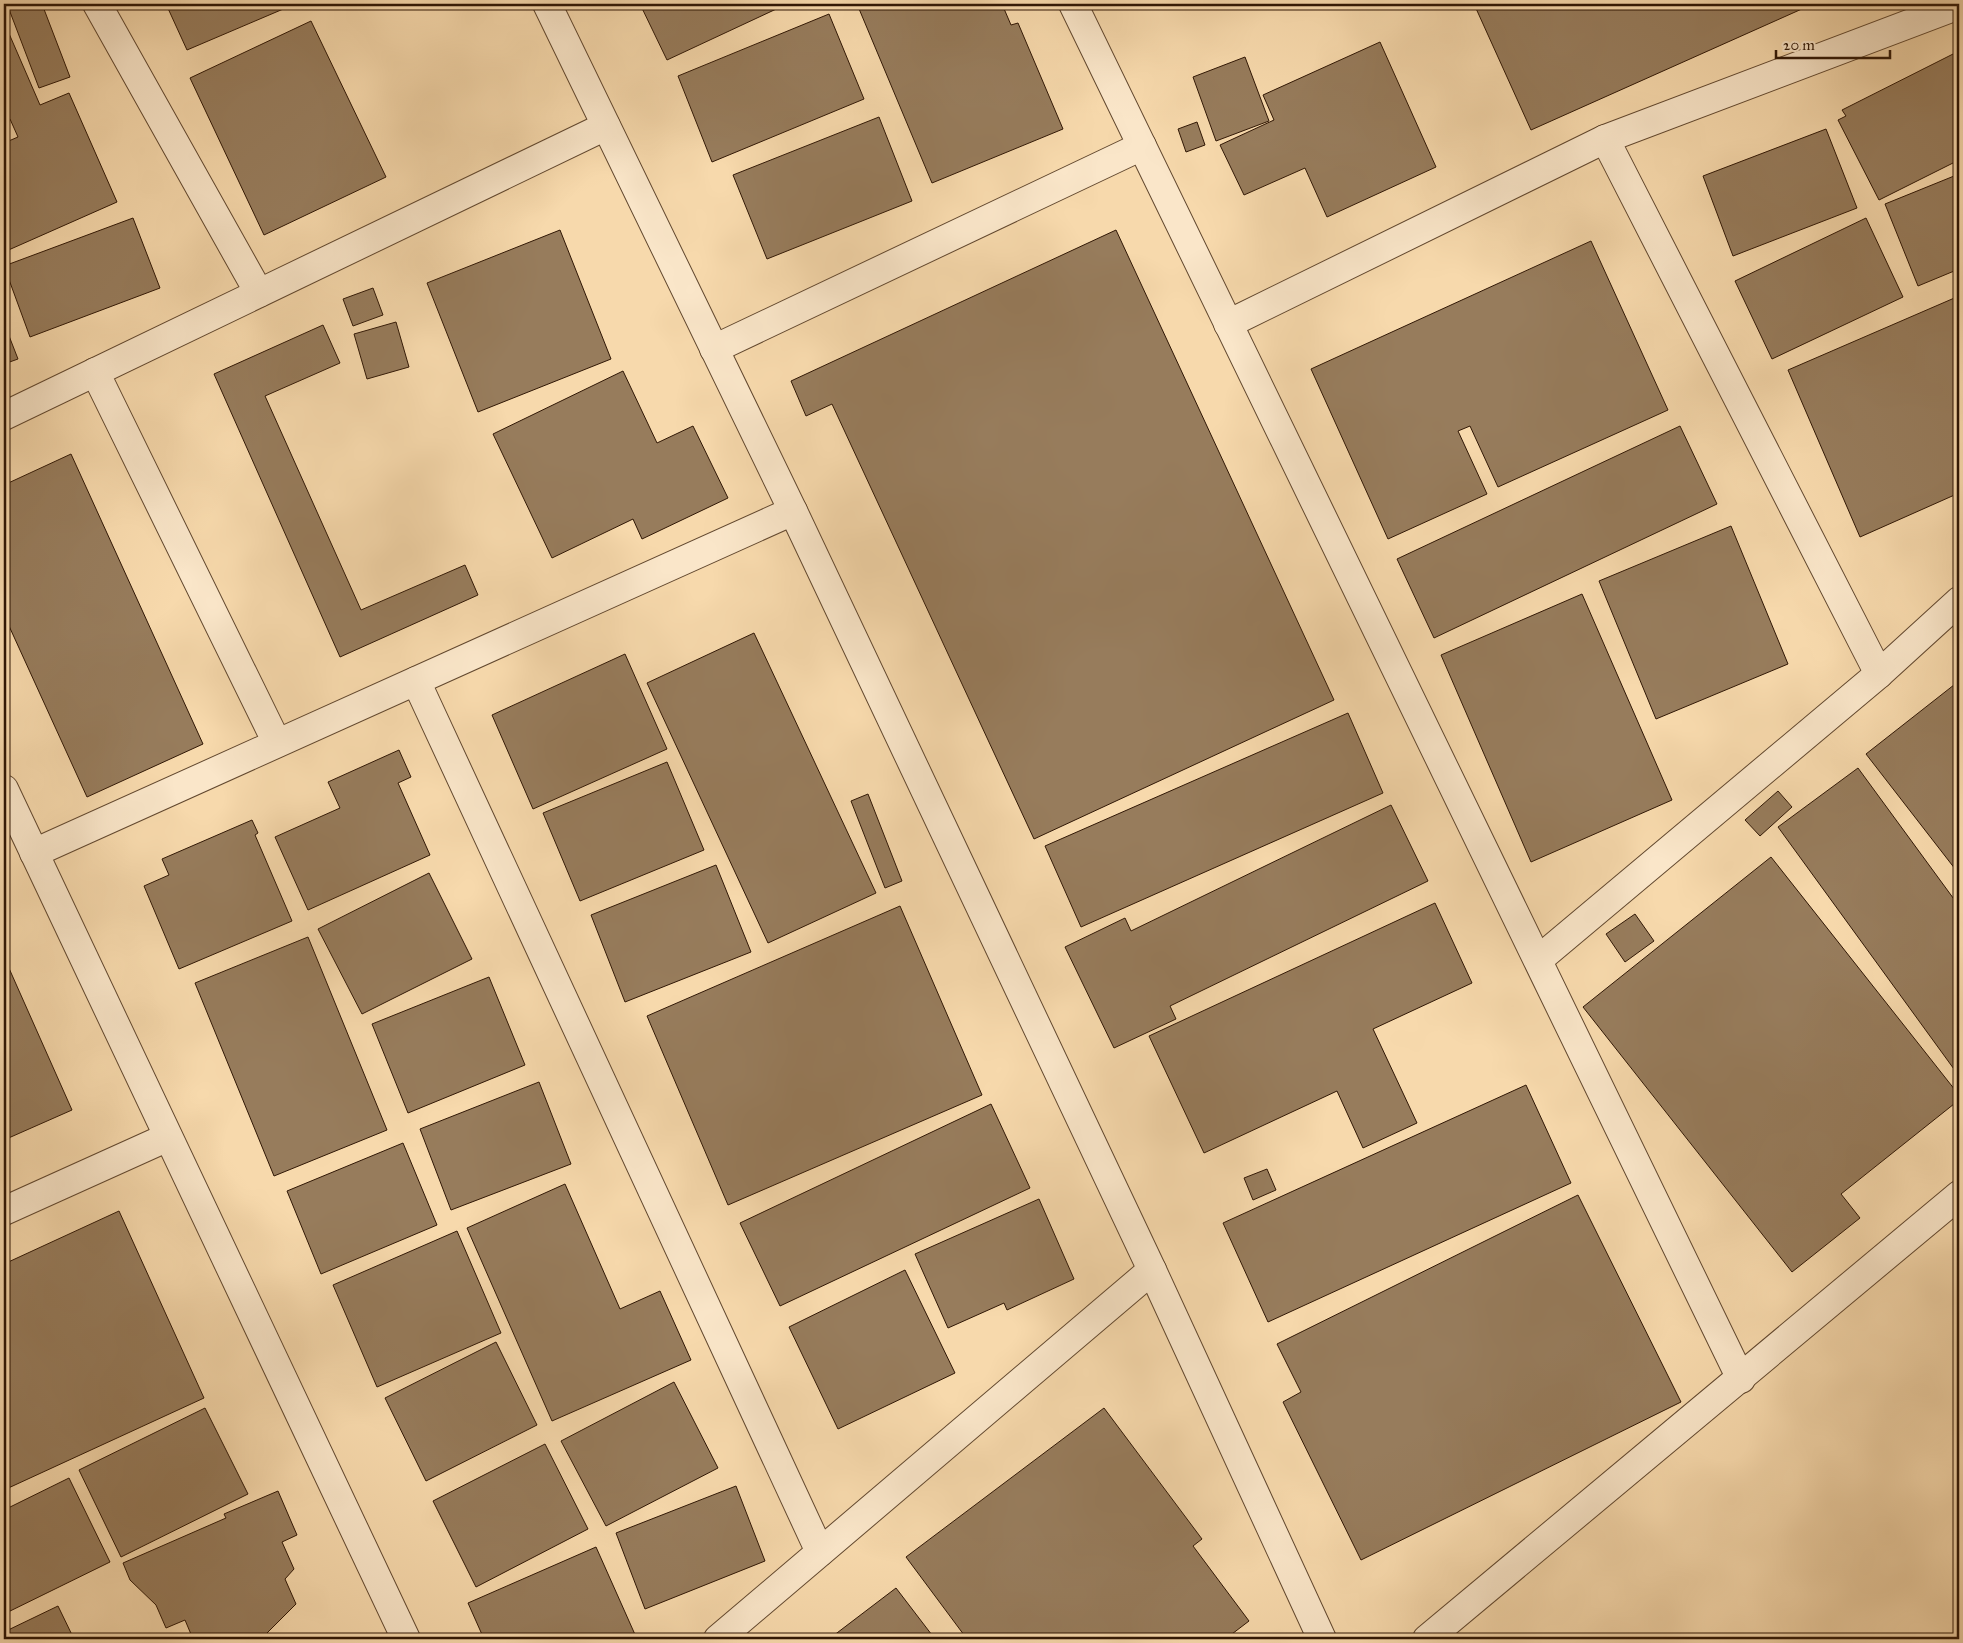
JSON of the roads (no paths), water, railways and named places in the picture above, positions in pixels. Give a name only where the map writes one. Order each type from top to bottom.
[{"type":"street","points":[[97,4],[259,293]]},
{"type":"street","points":[[547,4],[793,511],[1152,1270],[1322,1639]]},
{"type":"street","points":[[1073,4],[1741,1379]]},
{"type":"street","points":[[1228,324],[1605,139],[1959,5]]},
{"type":"street","points":[[4,416],[606,126]]},
{"type":"street","points":[[1605,139],[1879,674]]},
{"type":"street","points":[[714,349],[1142,146]]},
{"type":"street","points":[[95,372],[277,743]]},
{"type":"street","points":[[34,853],[793,511]]},
{"type":"street","points":[[1538,960],[1879,674],[1959,601]]},
{"type":"street","points":[[416,681],[820,1552]]},
{"type":"street","points":[[4,788],[406,1639]]},
{"type":"street","points":[[4,1211],[168,1137]]},
{"type":"street","points":[[1426,1639],[1741,1379],[1959,1195]]},
{"type":"street","points":[[718,1639],[1152,1270]]}]
